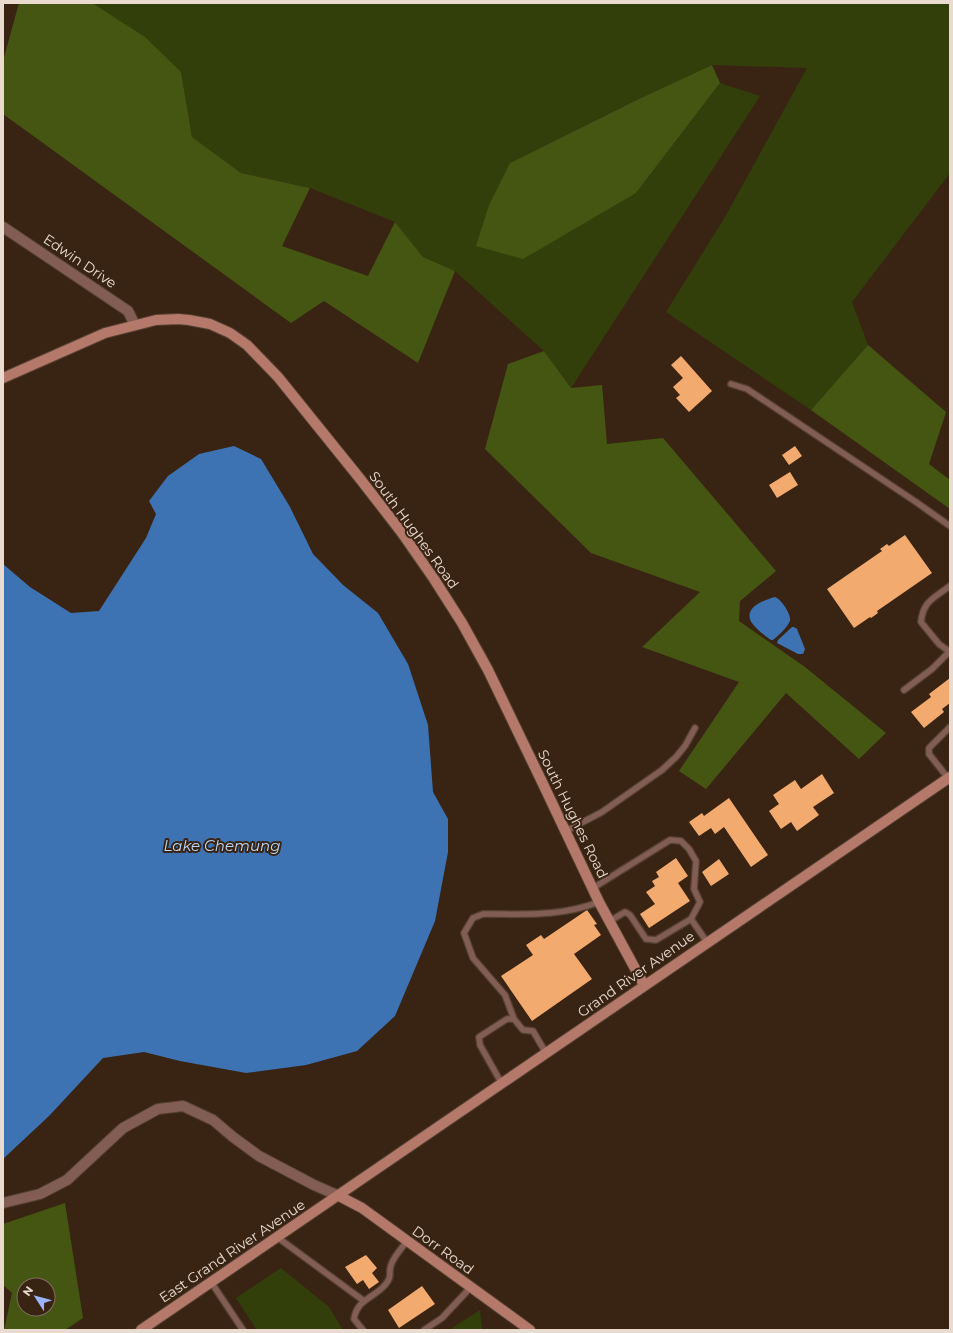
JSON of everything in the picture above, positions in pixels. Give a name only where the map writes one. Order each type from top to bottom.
[{"type":"street","name":"Edwin Drive","points":[[3,227],[128,311],[135,324]]},
{"type":"street","name":"South Hughes Road","points":[[3,378],[105,333],[135,324],[156,320],[189,320],[210,324],[230,333],[247,345],[278,377],[402,533],[462,623],[488,670],[599,902],[644,985]]},
{"type":"street","name":"Grand River Avenue","points":[[339,1196],[644,985],[949,777]]},
{"type":"street","points":[[3,1203],[40,1194],[60,1184],[67,1180],[123,1128],[158,1109],[183,1106],[213,1120],[259,1156],[314,1185],[339,1196]]},
{"type":"street","name":"East Grand River Avenue","points":[[141,1330],[339,1196]]},
{"type":"street","name":"Dorr Road","points":[[339,1196],[362,1208],[530,1330]]},
{"type":"lane","points":[[731,384],[747,389],[950,526]]},
{"type":"lane","points":[[904,690],[932,669],[950,652],[939,644],[921,622],[922,611],[929,601],[950,586]]},
{"type":"lane","points":[[949,777],[929,754],[929,748],[950,727]]},
{"type":"lane","points":[[566,832],[602,812],[662,770],[685,746],[695,728]]},
{"type":"lane","points":[[593,888],[670,840],[681,841],[689,849],[696,861],[694,889],[700,902],[691,919],[656,940],[646,939],[630,915],[625,912],[610,921]]},
{"type":"lane","points":[[546,1053],[533,1031],[523,1030],[514,1019],[505,995],[473,958],[464,933],[473,918],[483,914],[546,914],[566,912],[599,902]]},
{"type":"lane","points":[[691,919],[707,942]]},
{"type":"lane","points":[[502,1084],[480,1045],[479,1037],[507,1019],[514,1019]]},
{"type":"lane","points":[[277,1238],[364,1301]]},
{"type":"lane","points":[[363,1330],[354,1319],[355,1312],[364,1301],[384,1286],[391,1277],[390,1267],[407,1241]]},
{"type":"lane","points":[[211,1282],[243,1330]]},
{"type":"lane","points":[[424,1330],[442,1318],[471,1287]]},
{"type":"green space","points":[[19,3],[92,3],[145,37],[181,72],[192,137],[241,173],[310,188],[282,246],[368,276],[395,222],[423,257],[455,271],[418,363],[324,301],[291,323],[3,114],[3,61]]},
{"type":"green space","points":[[92,3],[950,3],[950,173],[852,302],[868,345],[811,410],[666,312],[725,217],[807,68],[712,65],[639,99],[510,163],[636,193],[720,83],[760,96],[571,388],[544,351],[455,271],[423,257],[395,222],[310,188],[241,173],[192,137],[181,72]]},
{"type":"green space","points":[[712,65],[720,83],[636,193],[523,259],[476,246],[489,205],[510,163],[639,99]]},
{"type":"green space","points":[[868,345],[946,412],[929,464],[950,480],[950,509],[811,410]]},
{"type":"green space","points":[[544,351],[571,388],[602,385],[607,444],[663,438],[776,571],[740,601],[739,621],[805,667],[886,733],[859,759],[786,693],[706,789],[679,771],[739,682],[642,647],[700,592],[591,553],[485,449],[508,364]]},
{"type":"green space","points":[[65,1203],[83,1318],[65,1330],[4,1330],[12,1293],[3,1285],[3,1224]]},
{"type":"green space","points":[[281,1268],[329,1307],[343,1330],[257,1330],[236,1298]]},
{"type":"green space","points":[[480,1310],[482,1330],[449,1330]]},
{"type":"water","name":"Lake Chemung","points":[[234,446],[261,459],[290,507],[313,554],[343,585],[378,613],[408,664],[428,725],[433,792],[448,819],[448,852],[435,921],[395,1016],[357,1051],[306,1065],[246,1073],[180,1061],[144,1052],[103,1058],[49,1116],[3,1159],[3,564],[30,587],[71,613],[99,611],[146,538],[156,514],[149,501],[168,476],[199,454]]},
{"type":"water","points":[[775,597],[785,607],[789,614],[790,620],[783,631],[771,640],[754,626],[750,618],[750,613],[752,609],[760,603]]},
{"type":"water","points":[[792,627],[797,629],[805,649],[803,654],[798,654],[777,643],[778,640]]},
{"type":"building","points":[[681,356],[712,391],[689,412],[676,398],[680,395],[673,387],[683,378],[671,365]]},
{"type":"building","points":[[795,446],[802,456],[789,465],[782,455]]},
{"type":"building","points":[[790,472],[798,485],[777,498],[769,485]]},
{"type":"building","points":[[905,535],[932,573],[877,611],[878,613],[871,618],[870,617],[854,628],[827,589],[882,551],[880,549],[887,544],[889,546]]},
{"type":"building","points":[[950,678],[950,703],[942,709],[944,712],[924,728],[911,712],[931,697],[929,694]]},
{"type":"building","points":[[822,774],[834,793],[813,807],[819,815],[797,831],[791,822],[781,829],[769,811],[779,804],[773,795],[795,780],[801,789]]},
{"type":"building","points":[[729,798],[768,855],[751,867],[724,827],[715,834],[711,828],[699,836],[689,822],[702,813],[704,816]]},
{"type":"building","points":[[676,858],[688,876],[678,883],[690,901],[649,928],[640,914],[655,904],[646,892],[655,886],[652,881],[659,877],[656,872]]},
{"type":"building","points":[[719,859],[729,874],[711,886],[702,872]]},
{"type":"building","points":[[587,910],[597,924],[594,925],[601,935],[574,954],[592,979],[532,1021],[501,976],[533,955],[526,945],[541,935],[544,939]]},
{"type":"building","points":[[366,1255],[377,1268],[372,1273],[379,1282],[369,1289],[363,1280],[357,1284],[345,1267]]},
{"type":"building","points":[[422,1286],[435,1304],[399,1328],[388,1310]]}]
